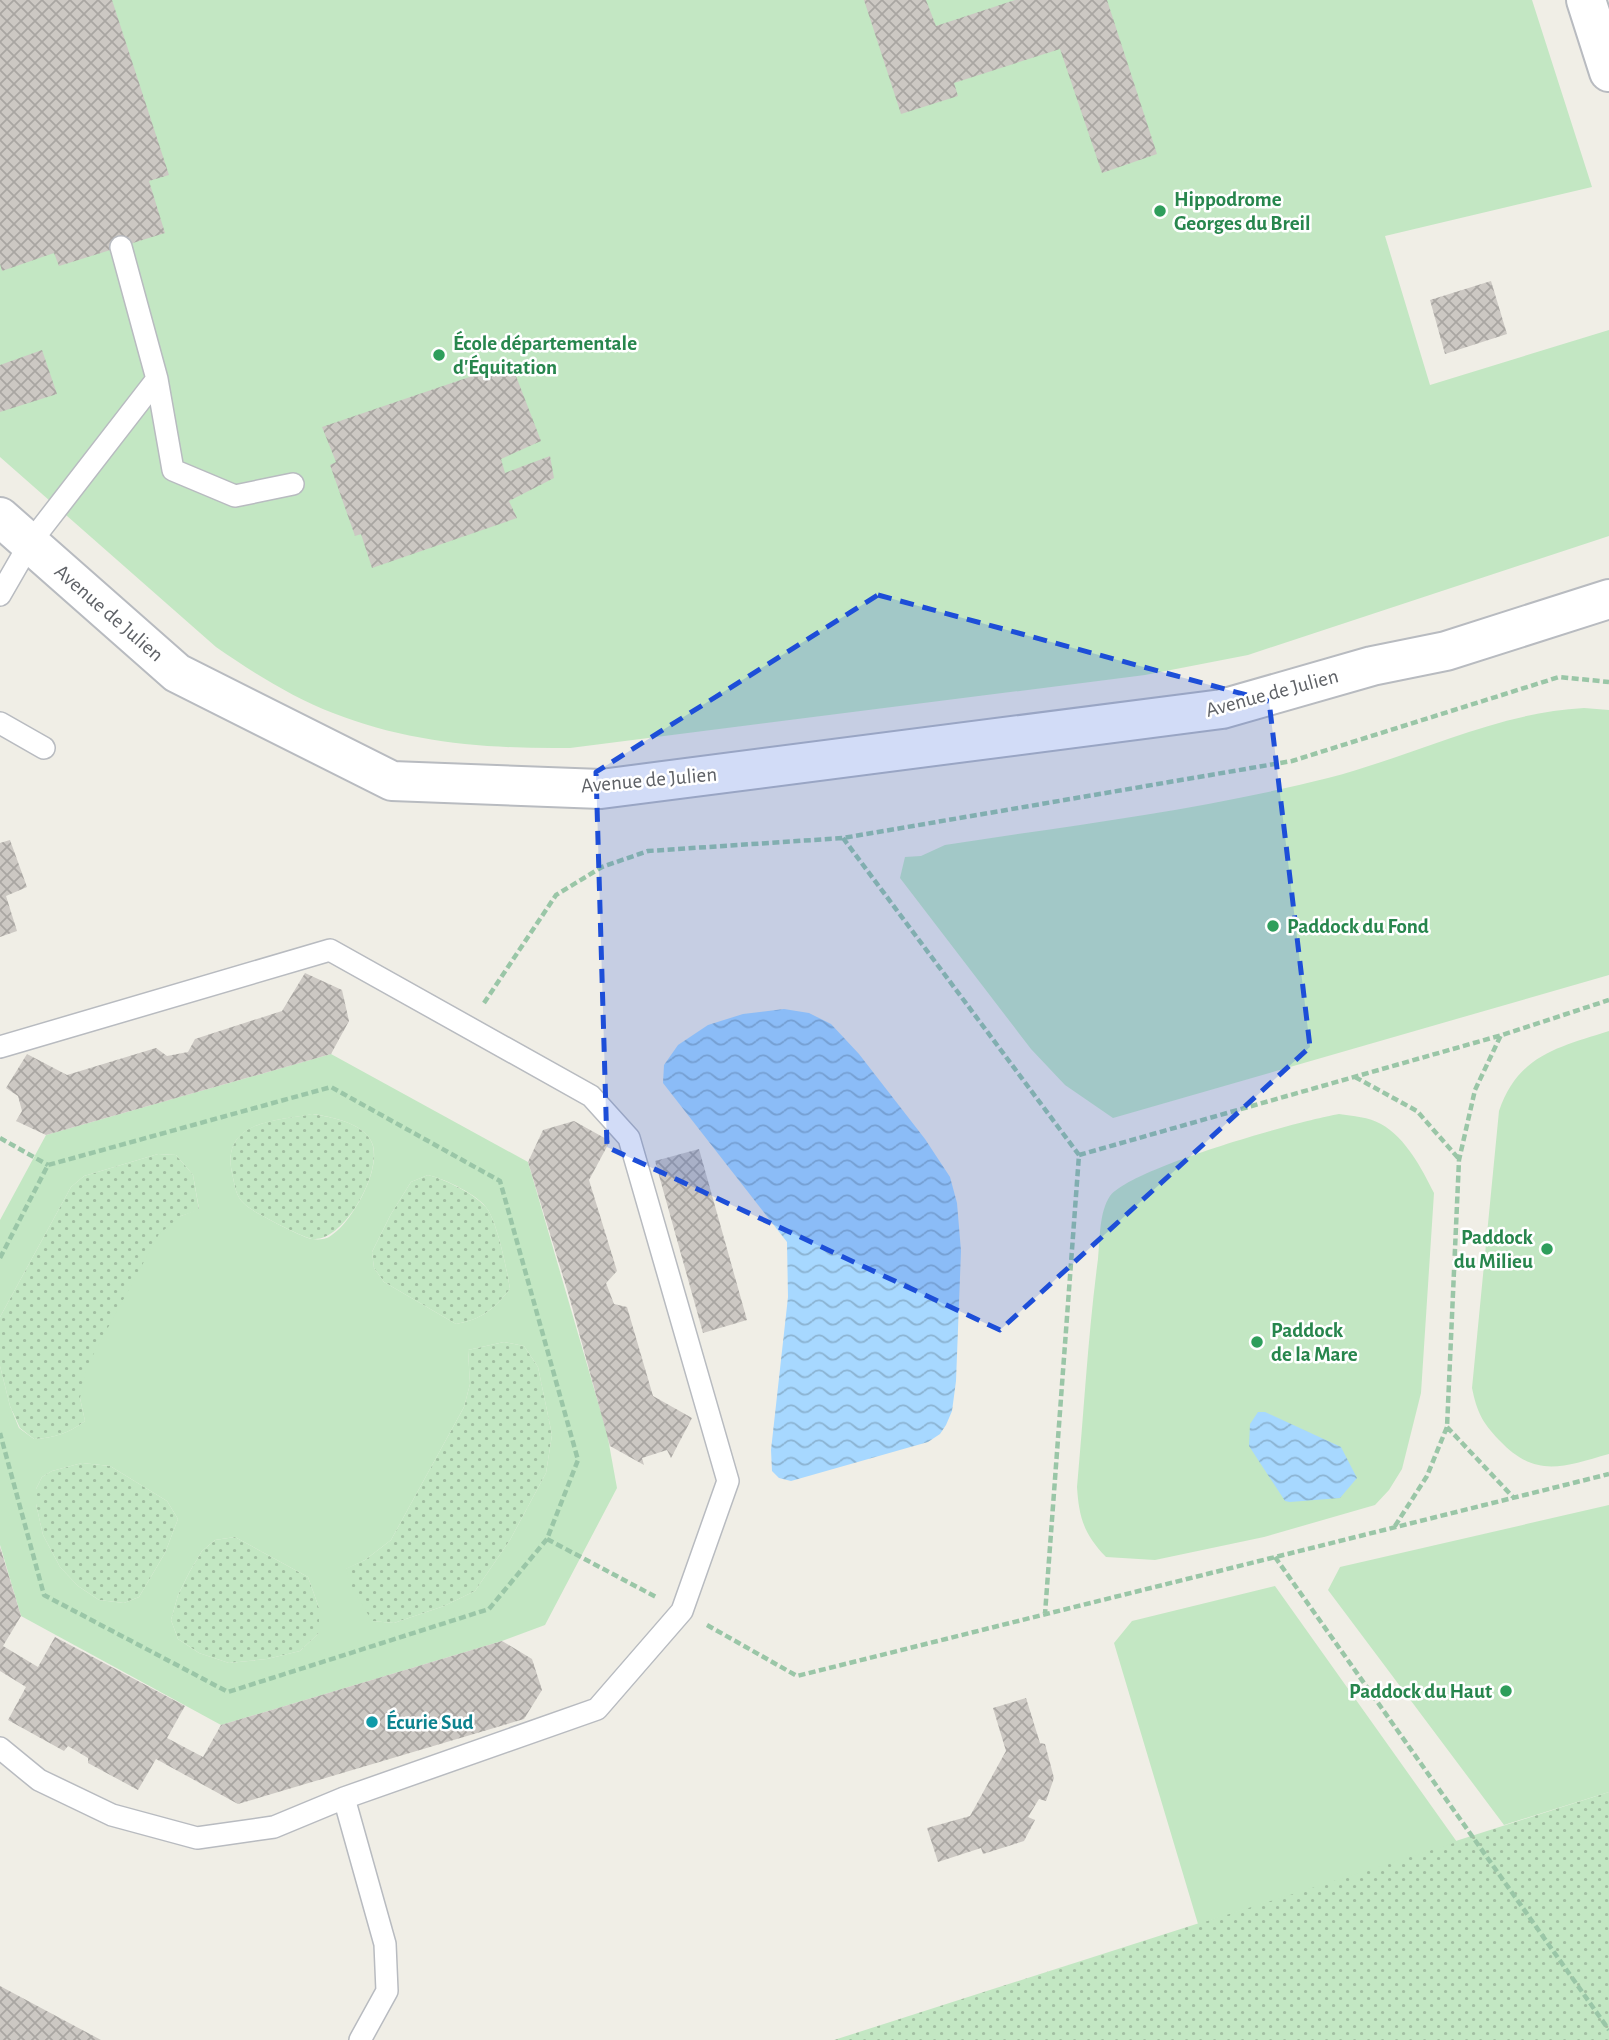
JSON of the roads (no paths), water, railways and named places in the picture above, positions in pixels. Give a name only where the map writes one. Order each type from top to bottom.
[{"type":"street","points":[[1586,0],[1609,72]]},
{"type":"street","name":"Avenue de Julien","points":[[0,517],[177,673],[392,780],[601,789],[1222,709],[1372,666],[1446,651],[1609,598]]},
{"type":"street","name":"Avenue de Julien","points":[[1372,666],[1442,631],[1609,576]]},
{"type":"lane","points":[[121,247],[157,379],[173,470],[235,495],[293,484]]},
{"type":"lane","points":[[0,595],[30,543],[157,379]]},
{"type":"lane","points":[[0,723],[44,748]]},
{"type":"lane","points":[[0,1048],[330,950],[591,1096],[629,1138],[728,1481],[682,1611],[597,1709],[344,1798],[274,1828],[197,1838],[112,1815],[39,1780],[0,1748]]},
{"type":"lane","points":[[344,1798],[385,1944],[387,1991],[360,2040]]},
{"type":"water","points":[[784,1009],[809,1013],[831,1024],[859,1054],[925,1139],[950,1177],[957,1203],[961,1251],[956,1381],[952,1411],[940,1434],[928,1442],[791,1481],[779,1478],[772,1471],[771,1450],[788,1297],[787,1242],[663,1083],[664,1065],[678,1045],[708,1025],[743,1014]]},
{"type":"water","points":[[1258,1412],[1265,1412],[1341,1447],[1357,1478],[1340,1498],[1285,1501],[1249,1446],[1250,1424]]},
{"type":"place","name":"Hippodrome Georges du Breil","points":[[1160,211]]},
{"type":"place","name":"École départementale d'Équitation","points":[[439,355]]},
{"type":"place","name":"Paddock du Fond","points":[[1273,926]]},
{"type":"place","name":"Paddock du Milieu","points":[[1547,1249]]},
{"type":"place","name":"Paddock de la Mare","points":[[1257,1342]]},
{"type":"place","name":"Paddock du Haut","points":[[1506,1691]]},
{"type":"place","name":"Écurie Sud","points":[[372,1722]]}]
